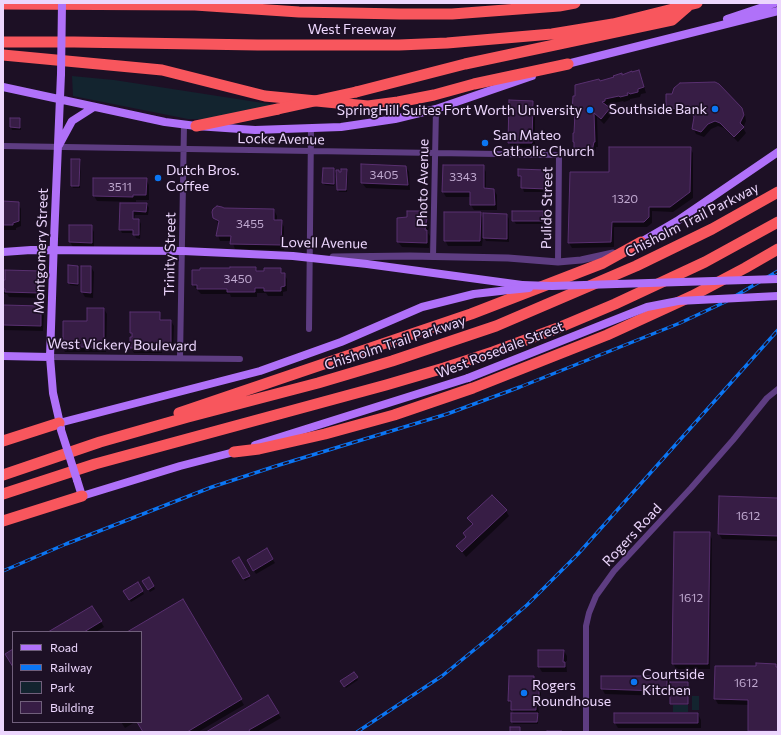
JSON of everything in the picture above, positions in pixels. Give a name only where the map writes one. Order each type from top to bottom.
[{"type":"highway","points":[[299,12],[314,3]]},
{"type":"highway","name":"West Freeway","points":[[3,4],[195,5],[299,12],[452,14],[559,6],[576,3]]},
{"type":"highway","points":[[196,126],[356,92],[465,64],[672,20],[693,4]]},
{"type":"highway","name":"West Freeway","points":[[3,42],[399,45],[552,34],[613,24],[693,4]]},
{"type":"highway","points":[[3,55],[162,70],[265,96],[368,106],[434,95],[474,84],[568,64]]},
{"type":"highway","name":"Chisholm Trail Parkway","points":[[3,475],[78,449],[339,377],[461,338],[528,313],[636,266],[694,238],[778,192]]},
{"type":"highway","points":[[3,494],[95,464],[386,385],[471,359],[587,316],[705,262],[778,222]]},
{"type":"highway","points":[[123,436],[184,411],[334,361],[508,300],[603,263],[641,242]]},
{"type":"highway","points":[[234,452],[259,449],[325,434],[394,415],[473,388],[614,332],[692,296],[778,249]]},
{"type":"highway","points":[[3,441],[60,426]]},
{"type":"highway","points":[[3,521],[82,496]]},
{"type":"main road","name":"Montgomery Street","points":[[62,3],[61,74],[50,356],[53,394],[60,426],[82,496]]},
{"type":"main road","points":[[623,50],[775,3]]},
{"type":"main road","points":[[3,87],[184,125],[255,130],[341,127],[395,119],[436,109],[568,64],[778,12]]},
{"type":"main road","points":[[57,147],[72,121],[94,106]]},
{"type":"main road","points":[[641,242],[672,224],[778,152]]},
{"type":"main road","name":"Lovell Avenue","points":[[3,252],[53,250],[183,251],[310,258]]},
{"type":"main road","points":[[310,258],[367,264],[522,285],[552,286],[778,279]]},
{"type":"main road","name":"Chisholm Trail Parkway","points":[[60,426],[260,371],[341,342],[422,307],[474,294],[552,286]]},
{"type":"main road","name":"West Rosedale Street","points":[[234,452],[468,378],[647,307],[678,300],[778,296]]},
{"type":"main road","name":"West Vickery Boulevard","points":[[3,356],[50,356]]},
{"type":"main road","points":[[82,496],[180,466],[234,452]]},
{"type":"street","name":"Photo Avenue","points":[[433,257],[436,109]]},
{"type":"street","name":"Trinity Street","points":[[180,358],[184,125]]},
{"type":"street","points":[[309,329],[311,129]]},
{"type":"street","name":"Locke Avenue","points":[[3,146],[559,155]]},
{"type":"street","name":"Pulido Street","points":[[558,262],[559,155]]},
{"type":"street","name":"Lovell Avenue","points":[[310,258],[508,258],[558,262],[596,258],[619,252],[641,242]]},
{"type":"street","name":"West Vickery Boulevard","points":[[50,356],[240,359]]},
{"type":"street","name":"Rogers Road","points":[[586,732],[586,626],[589,613],[596,596],[614,571],[691,488],[767,398],[778,389]]},
{"type":"green space","points":[[72,76],[114,80],[276,105],[206,119],[188,119],[73,96]]},
{"type":"green space","points":[[692,696],[699,696],[699,710],[692,710]]},
{"type":"green space","points":[[673,705],[688,705],[688,712],[673,712]]},
{"type":"building","name":"SpringHill Suites Fort Worth University","points":[[639,70],[644,87],[638,89],[638,92],[630,94],[627,93],[628,95],[605,99],[605,101],[602,102],[610,108],[601,119],[594,113],[595,142],[592,151],[576,151],[573,142],[575,113],[572,112],[573,96],[575,96],[575,85],[599,79],[600,81],[622,73],[622,75]]},
{"type":"building","name":"Southside Bank","points":[[715,82],[719,84],[742,108],[744,115],[740,123],[744,127],[734,137],[720,123],[715,121],[708,124],[701,132],[692,129],[694,117],[691,111],[686,109],[666,108],[666,94],[672,94],[674,88],[680,83]]},
{"type":"building","points":[[509,100],[533,101],[532,143],[508,143]]},
{"type":"building","points":[[10,118],[20,118],[20,128],[10,127]]},
{"type":"building","points":[[609,147],[691,147],[690,192],[670,207],[649,207],[649,217],[644,222],[612,222],[611,242],[568,243],[570,172],[609,172]]},
{"type":"building","points":[[71,159],[80,159],[79,186],[71,186]]},
{"type":"building","points":[[361,164],[406,166],[408,185],[361,183]]},
{"type":"building","points":[[443,165],[484,165],[484,188],[494,189],[495,205],[470,205],[470,192],[442,192]]},
{"type":"building","points":[[323,168],[334,168],[334,184],[322,183]]},
{"type":"building","points":[[341,169],[347,169],[346,190],[337,190],[336,170],[341,172]]},
{"type":"building","points":[[518,169],[545,170],[544,176],[548,176],[548,189],[521,188],[521,176],[518,176]]},
{"type":"building","points":[[93,178],[147,178],[146,195],[133,195],[133,197],[93,196]]},
{"type":"building","points":[[3,201],[19,202],[19,221],[13,223],[13,225],[3,225]]},
{"type":"building","points":[[120,203],[147,203],[146,212],[133,211],[133,219],[139,219],[139,235],[133,235],[133,230],[119,230]]},
{"type":"building","points":[[217,206],[224,208],[274,209],[274,220],[282,220],[281,245],[230,244],[231,236],[216,236],[219,221],[213,218],[212,212]]},
{"type":"building","points":[[407,211],[422,211],[422,218],[427,218],[425,230],[427,230],[427,243],[397,242],[397,218],[407,217]]},
{"type":"building","points":[[512,211],[543,211],[543,221],[512,221]]},
{"type":"building","points":[[444,212],[481,212],[480,241],[444,241]]},
{"type":"building","points":[[483,213],[507,214],[507,239],[483,238]]},
{"type":"building","points":[[69,225],[92,225],[92,243],[69,242]]},
{"type":"building","points":[[68,265],[78,266],[78,284],[68,283]]},
{"type":"building","points":[[81,266],[91,266],[91,293],[81,292]]},
{"type":"building","points":[[256,267],[256,271],[264,271],[264,268],[281,268],[281,273],[285,273],[285,286],[281,287],[281,291],[264,291],[264,288],[255,288],[255,292],[227,292],[227,289],[197,289],[197,285],[192,285],[192,270],[200,270],[200,268]]},
{"type":"building","points":[[5,270],[41,271],[40,293],[5,292],[5,289],[3,289],[3,280],[5,280]]},
{"type":"building","points":[[3,305],[41,306],[41,326],[3,325]]},
{"type":"building","points":[[87,308],[104,308],[104,347],[61,347],[61,339],[63,339],[63,321],[87,321]]},
{"type":"building","points":[[130,312],[160,312],[160,320],[171,320],[171,346],[160,345],[160,348],[130,348],[130,337],[132,337],[132,333],[130,333]]},
{"type":"building","points":[[492,495],[507,510],[462,552],[456,546],[466,537],[463,533],[473,524],[467,518]]},
{"type":"building","points":[[719,496],[778,498],[778,536],[718,534]]},
{"type":"building","points":[[674,532],[710,532],[708,664],[672,664]]},
{"type":"building","points":[[267,548],[273,559],[253,571],[247,560]]},
{"type":"building","points":[[239,557],[250,576],[243,579],[232,561]]},
{"type":"building","points":[[149,577],[154,586],[148,590],[142,581]]},
{"type":"building","points":[[138,582],[143,591],[129,600],[123,591]]},
{"type":"building","points":[[183,599],[242,699],[187,732],[143,732],[138,723],[142,723],[142,631],[129,631]]},
{"type":"building","points":[[92,606],[102,621],[86,631],[50,631]]},
{"type":"building","points":[[12,650],[12,665],[5,654]]},
{"type":"building","points":[[538,650],[564,650],[563,662],[565,662],[565,667],[538,667]]},
{"type":"building","points":[[756,663],[776,664],[776,667],[778,667],[778,731],[748,731],[748,700],[714,699],[715,666],[756,666]]},
{"type":"building","points":[[354,672],[358,677],[344,687],[340,681]]},
{"type":"building","name":"Rogers Roundhouse","points":[[509,676],[534,676],[534,686],[539,686],[539,699],[536,699],[536,710],[511,710],[511,701],[508,701]]},
{"type":"building","name":"Courtside Kitchen","points":[[601,676],[667,676],[667,689],[660,689],[659,691],[601,689]]},
{"type":"building","points":[[670,682],[688,682],[688,704],[670,704]]},
{"type":"building","points":[[268,695],[279,713],[249,730],[250,732],[206,732]]},
{"type":"building","points":[[511,713],[538,713],[537,722],[511,722]]},
{"type":"building","points":[[614,713],[698,713],[698,723],[614,723]]},
{"type":"building","points":[[510,727],[520,727],[520,732],[510,732]]},
{"type":"building","points":[[562,731],[562,732],[547,732]]},
{"type":"railway","points":[[3,571],[66,544],[212,487],[447,414],[520,387],[680,323],[725,302],[778,271]]},
{"type":"railway","points":[[357,732],[442,676],[527,605],[578,554],[778,330]]},
{"type":"place","name":"Southside Bank","points":[[715,109]]},
{"type":"place","name":"SpringHill Suites Fort Worth University","points":[[590,110]]},
{"type":"place","name":"San Mateo Catholic Church","points":[[485,143]]},
{"type":"place","name":"Dutch Bros. Coffee","points":[[158,178]]},
{"type":"place","name":"Courtside Kitchen","points":[[634,682]]},
{"type":"place","name":"Rogers Roundhouse","points":[[524,693]]}]
